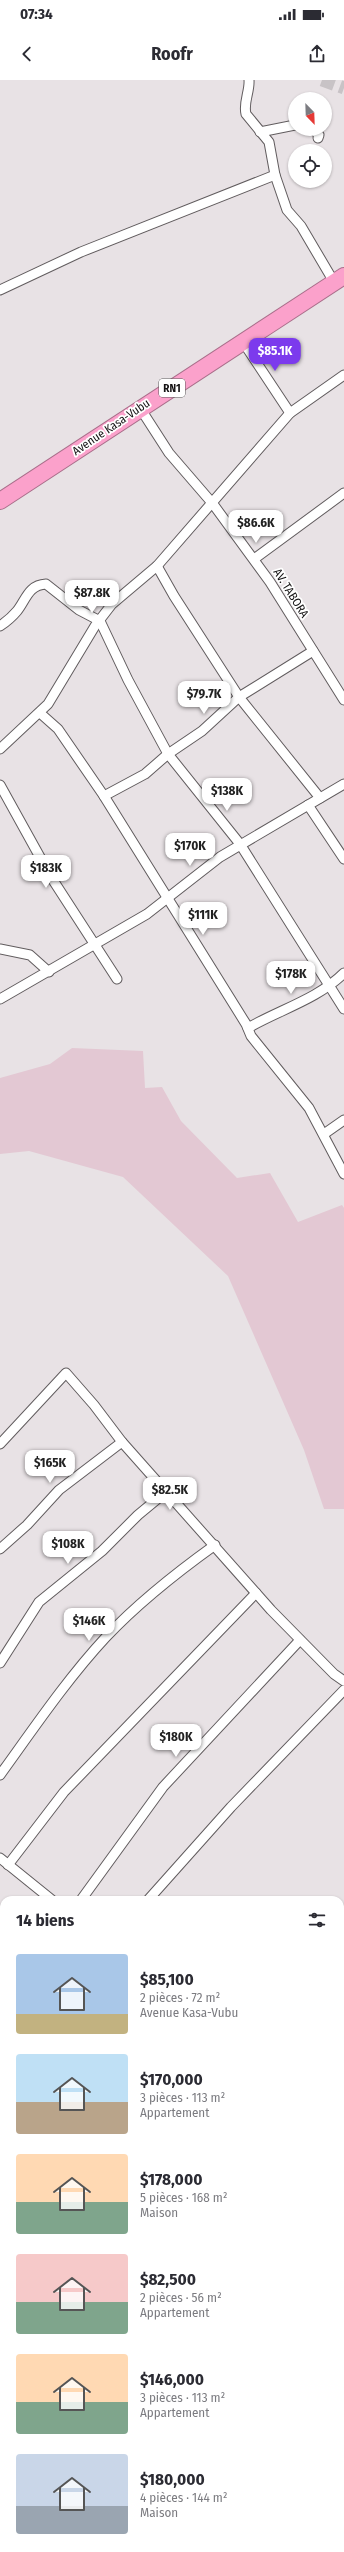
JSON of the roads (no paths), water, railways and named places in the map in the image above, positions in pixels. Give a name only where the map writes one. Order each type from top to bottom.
[{"type":"highway","name":"Avenue Kasa-Vubu","points":[[0,501],[339,279]]},
{"type":"street","points":[[249,80],[250,90],[244,109],[269,142],[275,175],[287,210],[301,226],[339,279]]},
{"type":"street","points":[[260,132],[288,126]]},
{"type":"street","points":[[0,290],[81,252],[275,175]]},
{"type":"street","points":[[243,342],[290,413]]},
{"type":"street","points":[[0,749],[40,713],[53,697],[100,621],[116,600],[157,566],[202,513],[213,504],[290,413],[344,375]]},
{"type":"street","name":"AV. TABORA","points":[[140,408],[169,453],[213,504],[254,559],[344,700]]},
{"type":"street","points":[[254,559],[344,494]]},
{"type":"street","points":[[157,566],[174,596],[239,697],[320,798]]},
{"type":"street","points":[[0,626],[18,610],[26,594],[35,586],[46,584],[74,606],[100,621],[128,680],[168,754],[240,844],[344,1009]]},
{"type":"street","points":[[104,796],[145,774],[168,754],[202,731],[239,697],[313,651]]},
{"type":"street","points":[[40,713],[58,729],[104,796],[262,1050],[309,1108],[344,1174]]},
{"type":"street","points":[[0,999],[147,914],[168,899],[194,877],[240,844],[282,822],[344,784]]},
{"type":"street","points":[[0,785],[51,877],[116,979]]},
{"type":"street","points":[[308,805],[344,859]]},
{"type":"street","points":[[0,949],[30,955],[49,972]]},
{"type":"street","points":[[248,1028],[329,985],[344,973]]},
{"type":"street","points":[[324,1134],[344,1120]]},
{"type":"street","points":[[0,1444],[66,1373],[94,1405],[122,1442],[256,1593],[300,1640],[344,1681]]},
{"type":"street","points":[[0,1549],[27,1525],[59,1490],[122,1442]]},
{"type":"street","points":[[0,1663],[39,1602],[102,1551],[138,1515],[167,1492]]},
{"type":"street","points":[[0,1775],[67,1684],[105,1638],[138,1606],[177,1572],[215,1545]]},
{"type":"street","points":[[8,1864],[64,1792],[256,1593]]},
{"type":"street","points":[[84,1896],[163,1787],[300,1640]]},
{"type":"street","points":[[152,1896],[231,1807],[344,1690]]},
{"type":"street","points":[[0,1858],[45,1896]]},
{"type":"tunnel","points":[[322,80],[344,88]]}]
